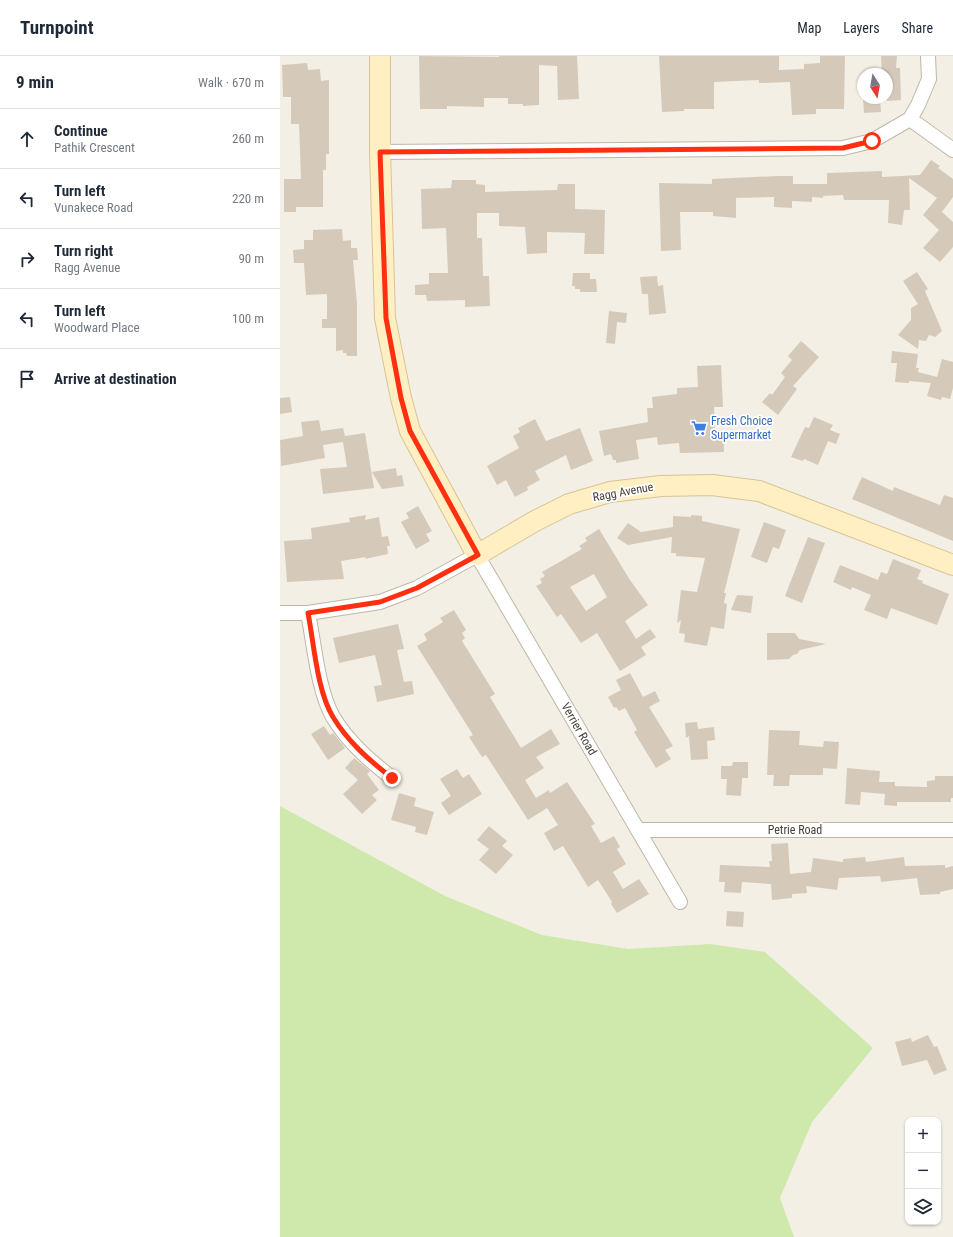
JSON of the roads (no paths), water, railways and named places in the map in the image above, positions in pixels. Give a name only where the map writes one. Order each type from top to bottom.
[{"type":"main road","points":[[380,56],[380,152],[386,318],[401,398],[410,431],[478,555]]},
{"type":"main road","name":"Ragg Avenue","points":[[478,555],[535,521],[569,504],[610,492],[661,486],[712,485],[759,491],[953,565]]},
{"type":"street","points":[[380,152],[843,148],[872,141],[910,119],[918,105],[929,79],[928,56]]},
{"type":"street","points":[[910,119],[953,150]]},
{"type":"street","name":"Ragg Avenue","points":[[280,614],[308,613],[380,602],[417,588],[478,555]]},
{"type":"street","name":"Verrier Road","points":[[478,555],[680,902]]},
{"type":"street","points":[[308,613],[323,693],[332,716],[349,740],[367,758],[392,778]]},
{"type":"street","name":"Petrie Road","points":[[638,830],[953,830]]},
{"type":"place","name":"Fresh Choice Supermarket","points":[[699,428]]}]
